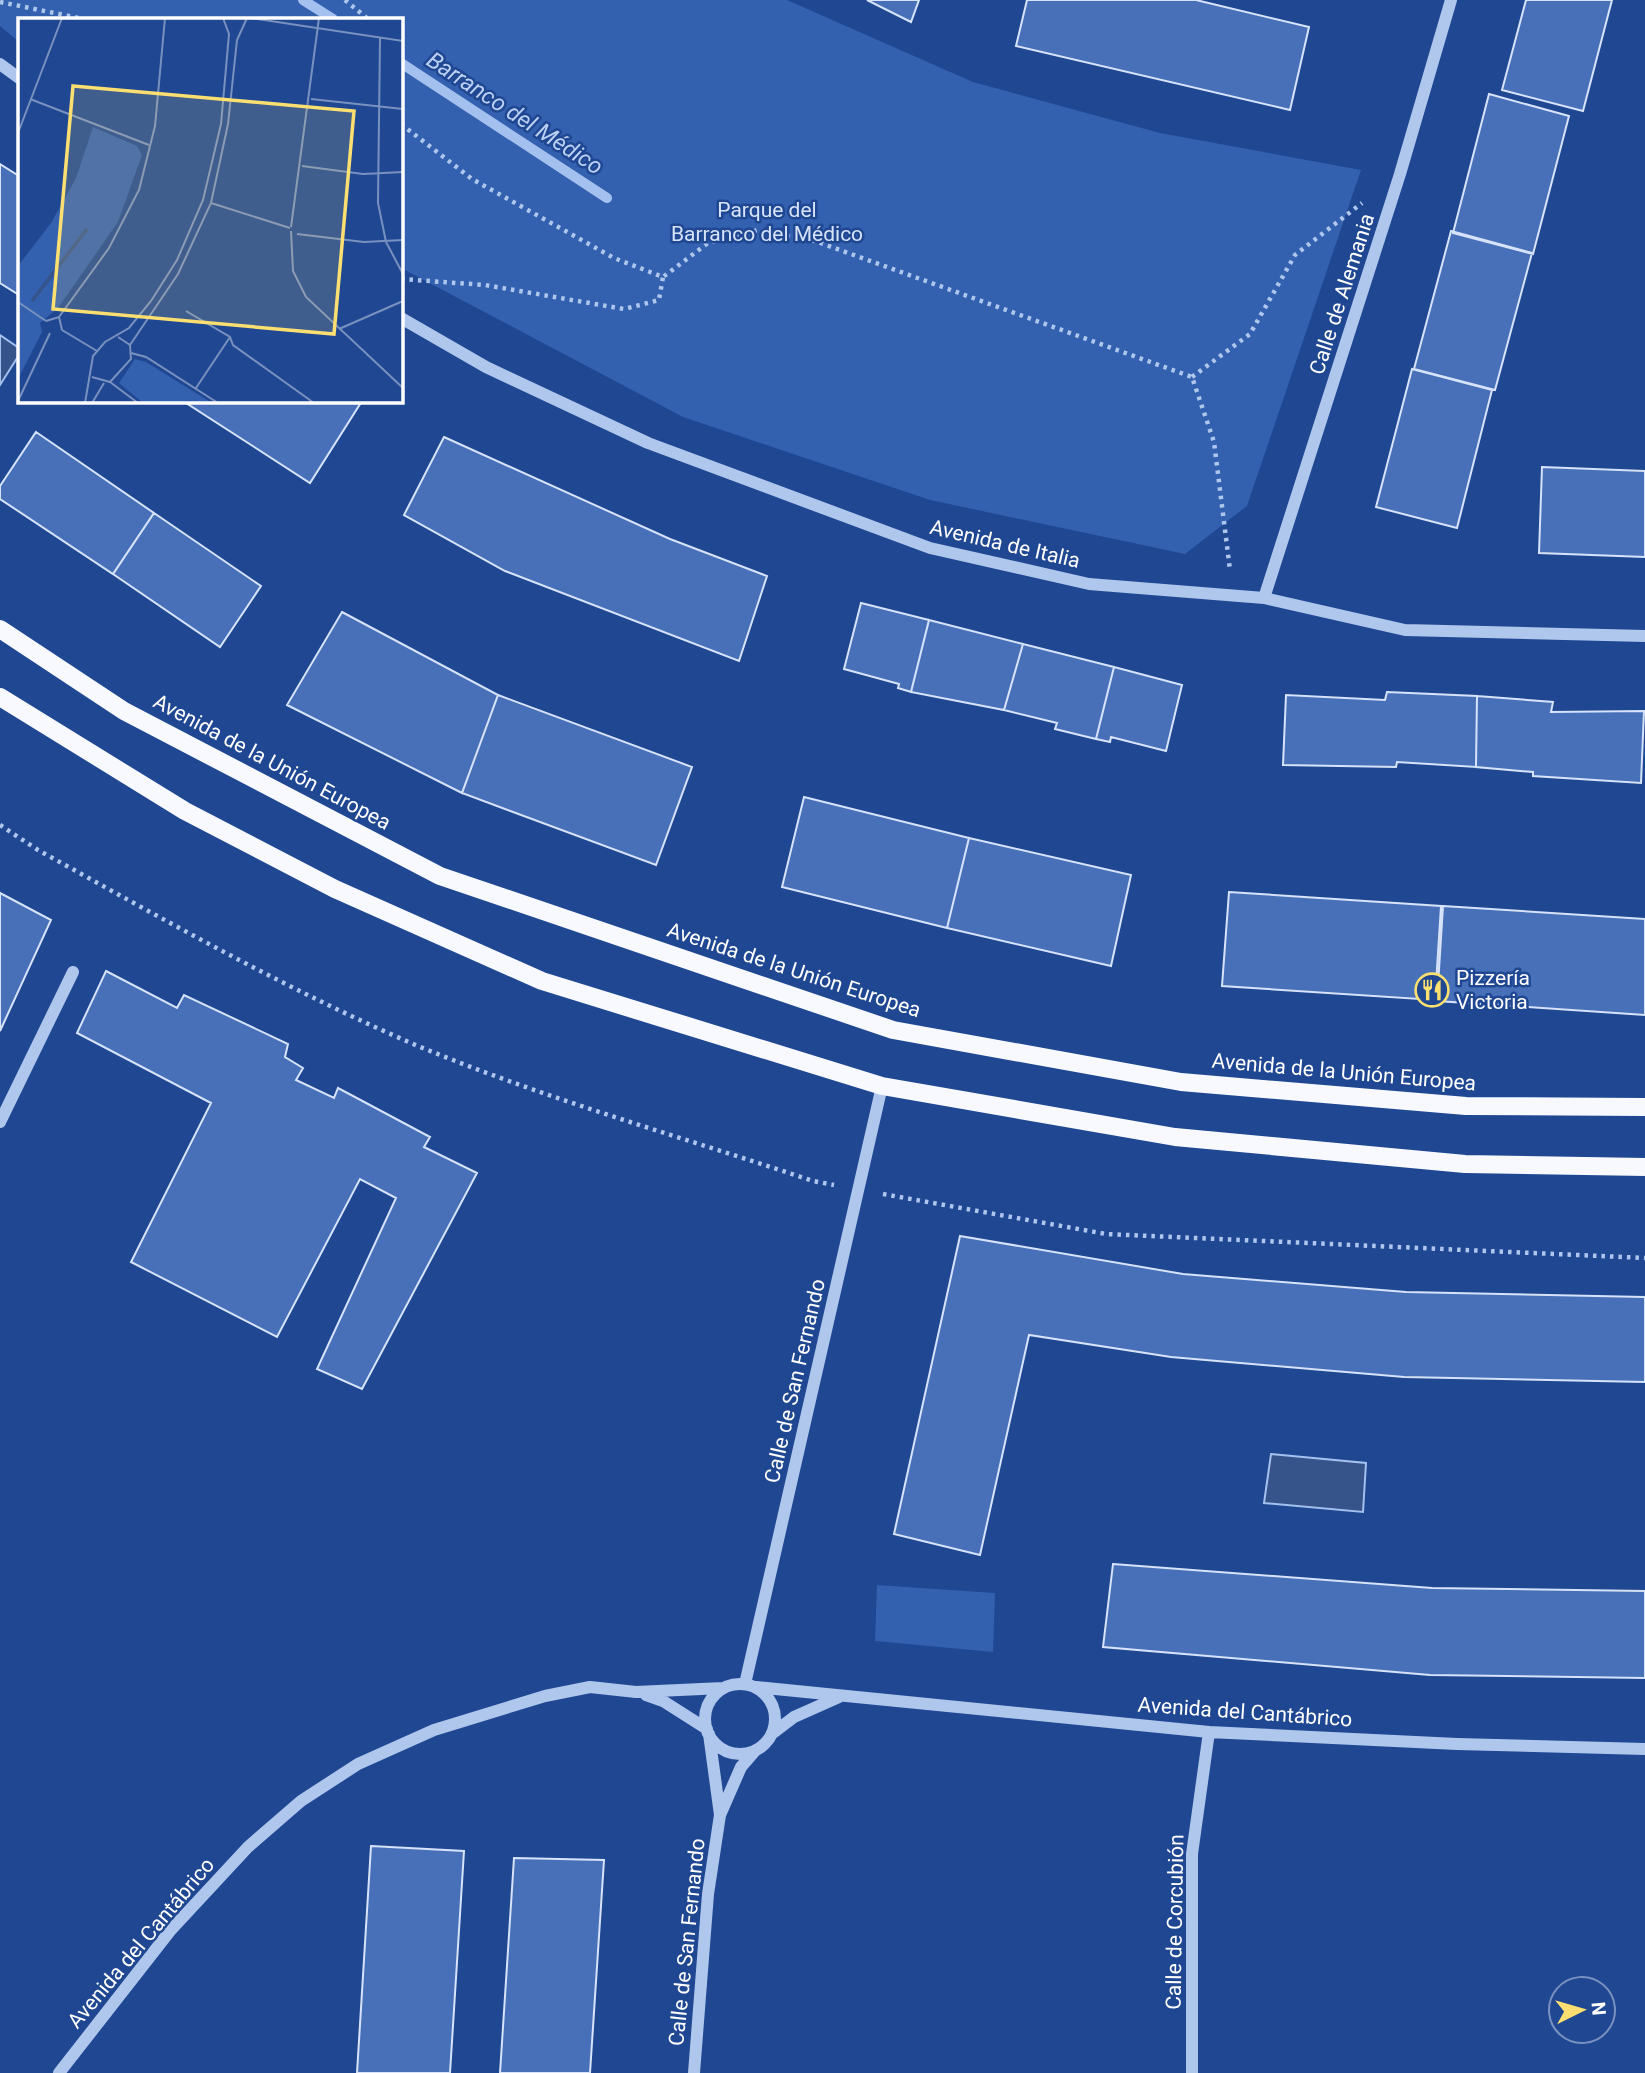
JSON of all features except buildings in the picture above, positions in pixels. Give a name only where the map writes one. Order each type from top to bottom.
[{"type":"main road","name":"Avenida de la Unión Europea","points":[[0,629],[124,711],[440,876],[893,1030],[1181,1082],[1466,1106],[1645,1107]]},
{"type":"main road","points":[[0,697],[185,811],[335,889],[542,981],[882,1086],[1175,1137],[1465,1164],[1645,1167]]},
{"type":"street","name":"Calle de Alemania","points":[[1264,598],[1400,174],[1451,0]]},
{"type":"street","points":[[0,64],[18,77]]},
{"type":"street","name":"Avenida de Italia","points":[[402,319],[486,367],[648,443],[930,548],[1089,584],[1264,598],[1405,631],[1645,635]]},
{"type":"street","points":[[0,1122],[73,972]]},
{"type":"street","name":"Calle de San Fernando","points":[[751,1685],[882,1086]]},
{"type":"street","points":[[751,1685],[772,1702],[775,1712],[772,1734],[754,1751],[726,1752],[708,1732],[707,1707],[723,1688],[751,1685]]},
{"type":"street","name":"Avenida del Cantábrico","points":[[751,1685],[1209,1732],[1457,1744],[1645,1749]]},
{"type":"street","name":"Avenida del Cantábrico","points":[[59,2073],[170,1931],[247,1847],[301,1801],[358,1764],[434,1730],[545,1696],[590,1688],[636,1692],[723,1688]]},
{"type":"street","name":"Avenida del Cantábrico","points":[[636,1692],[663,1701],[708,1732]]},
{"type":"street","name":"Avenida del Cantábrico","points":[[772,1734],[794,1717],[843,1695]]},
{"type":"street","name":"Calle de San Fernando","points":[[708,1732],[720,1815]]},
{"type":"street","name":"Calle de Corcubión","points":[[1192,2073],[1192,1854],[1209,1732]]},
{"type":"street","name":"Calle de San Fernando","points":[[694,2073],[708,1894],[720,1815],[741,1767],[754,1751]]},
{"type":"path","points":[[345,0],[367,18]]},
{"type":"path","points":[[0,2],[79,18]]},
{"type":"path","points":[[402,125],[472,179],[614,258],[663,276]]},
{"type":"path","points":[[1192,377],[1250,334],[1295,255],[1400,174]]},
{"type":"path","points":[[402,279],[485,285],[624,309],[659,300],[663,276],[708,243],[758,230],[815,241],[1192,377]]},
{"type":"path","points":[[1192,377],[1214,442],[1233,596]]},
{"type":"path","points":[[0,825],[38,850],[206,942],[300,991],[419,1046],[542,1091],[800,1177],[1106,1234],[1645,1258]]},
{"type":"green space","name":"Parque del Barranco del Médico","points":[[0,0],[787,0],[973,82],[1160,133],[1361,170],[1247,506],[1185,554],[930,500],[683,417],[402,269],[402,18],[18,18],[18,41],[0,26]]},
{"type":"green space","points":[[877,1585],[995,1593],[993,1652],[875,1641]]},
{"type":"shaded area","points":[[0,335],[18,347],[18,357],[0,385]]},
{"type":"shaded area","points":[[1271,1454],[1366,1463],[1363,1512],[1264,1503]]},
{"type":"waterway","name":"Barranco del Médico","points":[[303,0],[331,18]]},
{"type":"waterway","name":"Barranco del Médico","points":[[402,64],[607,198]]},
{"type":"place","name":"Pizzería Victoria","points":[[1432,990]]}]
